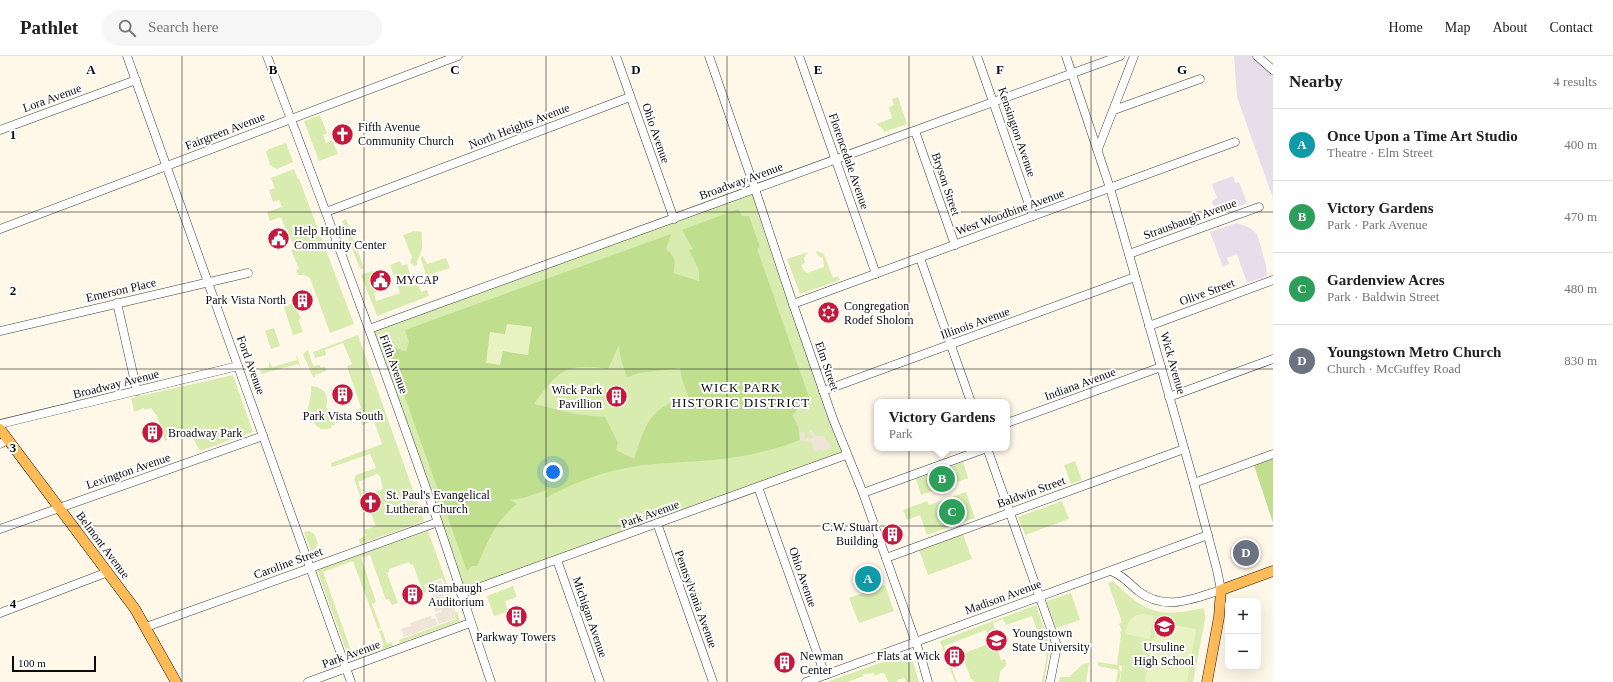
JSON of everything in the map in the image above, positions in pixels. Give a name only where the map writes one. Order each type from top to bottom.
[{"type":"main road","name":"Belmont Avenue","points":[[0,429],[4,442],[58,508],[135,609],[176,682]]},
{"type":"main road","points":[[1221,590],[1273,571]]},
{"type":"main road","name":"Wick Avenue","points":[[1207,682],[1221,590]]},
{"type":"street","name":"Ford Avenue","points":[[127,56],[352,682]]},
{"type":"street","name":"Fifth Avenue","points":[[267,56],[369,329],[438,522],[470,623],[491,682]]},
{"type":"street","name":"Fairgreen Avenue","points":[[0,229],[458,56]]},
{"type":"street","name":"Ohio Avenue","points":[[616,56],[674,219]]},
{"type":"street","name":"Elm Street","points":[[709,56],[755,189],[792,304],[846,455],[886,558],[916,642],[928,682]]},
{"type":"street","name":"Florencedale Avenue","points":[[799,56],[876,274]]},
{"type":"street","name":"Kensington Avenue","points":[[977,56],[1033,216]]},
{"type":"street","name":"Wick Avenue","points":[[1066,56],[1110,188],[1194,483],[1221,590]]},
{"type":"street","name":"Broadway Avenue","points":[[369,329],[1120,56]]},
{"type":"street","points":[[1098,149],[1134,56]]},
{"type":"street","points":[[1256,56],[1273,70]]},
{"type":"street","points":[[1114,110],[1200,79]]},
{"type":"street","name":"Lora Avenue","points":[[0,130],[136,80]]},
{"type":"street","name":"North Heights Avenue","points":[[326,212],[630,96]]},
{"type":"street","name":"Bryson Street","points":[[915,131],[955,245]]},
{"type":"street","name":"West Woodbine Avenue","points":[[792,304],[1235,142]]},
{"type":"street","name":"Strausbaugh Avenue","points":[[1129,254],[1259,207]]},
{"type":"street","points":[[920,258],[970,399]]},
{"type":"street","name":"Emerson Place","points":[[0,331],[248,273]]},
{"type":"street","name":"Illinois Avenue","points":[[823,391],[1135,277]]},
{"type":"street","name":"Olive Street","points":[[1149,326],[1273,280]]},
{"type":"street","points":[[117,303],[137,391]]},
{"type":"street","points":[[1169,397],[1273,359]]},
{"type":"street","name":"Broadway Avenue","points":[[0,424],[238,366]]},
{"type":"street","name":"Indiana Avenue","points":[[1010,422],[1161,367]]},
{"type":"street","name":"Lexington Avenue","points":[[0,529],[263,436]]},
{"type":"street","name":"Baldwin Street","points":[[886,558],[1184,449]]},
{"type":"street","points":[[862,493],[979,451]]},
{"type":"street","points":[[988,451],[1057,646],[1050,682]]},
{"type":"street","points":[[1194,483],[1273,454]]},
{"type":"street","name":"Park Avenue","points":[[461,594],[846,455]]},
{"type":"street","name":"Ohio Avenue","points":[[758,487],[825,675]]},
{"type":"street","name":"Caroline Street","points":[[146,627],[438,522]]},
{"type":"street","name":"Pennsylvania Avenue","points":[[657,524],[713,682]]},
{"type":"street","name":"Madison Avenue","points":[[806,682],[1208,536]]},
{"type":"street","name":"Michigan Avenue","points":[[557,560],[600,682]]},
{"type":"street","points":[[1111,571],[1124,578],[1145,595],[1163,602],[1181,602],[1221,590]]},
{"type":"street","points":[[0,613],[108,572]]},
{"type":"street","name":"Park Avenue","points":[[308,682],[470,623]]},
{"type":"shaded area","points":[[1234,56],[1257,56],[1273,70],[1273,198],[1237,97]]},
{"type":"shaded area","points":[[1233,176],[1235,183],[1239,182],[1247,203],[1217,215],[1212,201],[1217,198],[1212,184]]},
{"type":"shaded area","points":[[1237,223],[1250,228],[1257,234],[1266,265],[1267,276],[1247,283],[1237,254],[1227,258],[1229,264],[1223,267],[1210,232]]},
{"type":"shaded area","points":[[810,429],[816,436],[824,436],[825,440],[828,440],[831,448],[822,451],[821,449],[814,452],[812,443],[800,440],[800,433],[803,432],[805,433],[805,438],[813,438],[809,432]]},
{"type":"shaded area","points":[[441,580],[443,585],[446,584],[456,613],[454,614],[455,618],[439,624],[435,614],[442,611],[435,612],[430,596],[435,593],[428,593],[425,585]]},
{"type":"shaded area","points":[[431,616],[432,619],[435,618],[438,625],[404,637],[401,629],[411,626],[410,623]]},
{"type":"green space","points":[[898,97],[907,124],[884,132],[883,129],[876,124],[892,118],[889,107],[894,105],[892,99]]},
{"type":"green space","points":[[320,115],[327,133],[323,135],[326,143],[332,140],[338,154],[319,161],[304,121]]},
{"type":"green space","points":[[286,143],[293,162],[277,169],[270,165],[266,152],[269,149]]},
{"type":"green space","points":[[294,169],[354,324],[330,333],[310,278],[304,275],[298,275],[296,270],[299,269],[291,250],[295,249],[281,217],[270,221],[267,212],[282,207],[279,200],[273,202],[269,190],[275,188],[271,178]]},
{"type":"green space","points":[[755,189],[846,455],[461,594],[369,329]]},
{"type":"green space","points":[[738,209],[742,216],[749,216],[760,247],[757,249],[809,397],[792,415],[798,426],[800,440],[762,452],[733,458],[650,464],[626,468],[584,480],[545,498],[547,490],[523,498],[510,500],[517,504],[498,524],[477,566],[472,566],[467,571],[388,350],[391,349],[392,346],[406,352],[409,342],[405,330],[671,234],[666,249],[674,260],[673,273],[699,281],[699,270],[689,250],[693,249],[682,230]],"holes":[[[507,324],[531,327],[528,355],[503,351]],[[619,345],[621,360],[627,377],[639,373],[680,368],[682,379],[689,398],[676,401],[665,406],[651,418],[646,426],[634,459],[616,450],[618,443],[605,417],[575,414],[534,404],[557,377],[572,368],[594,367],[608,369]]]},
{"type":"green space","points":[[346,219],[364,268],[360,269],[342,221]]},
{"type":"green space","points":[[414,231],[422,232],[422,249],[417,265],[415,266],[410,263],[412,257],[403,235]]},
{"type":"green space","points":[[817,251],[824,254],[833,278],[838,276],[840,280],[800,294],[787,259],[808,252],[804,258],[805,263],[801,265],[807,273],[824,267],[823,257],[821,258],[816,253]]},
{"type":"green space","points":[[423,256],[427,264],[446,258],[450,268],[426,276],[421,258]]},
{"type":"green space","points":[[400,261],[402,266],[407,264],[411,277],[415,276],[421,292],[427,290],[429,296],[377,316],[361,275],[372,271],[373,274],[371,274],[370,277],[377,292],[374,293],[376,301],[400,293],[390,265]]},
{"type":"green space","points":[[294,303],[301,319],[299,320],[303,332],[293,335],[284,307]]},
{"type":"green space","points":[[507,324],[532,327],[528,355],[503,351],[500,365],[486,363],[490,332],[505,334]]},
{"type":"green space","points":[[274,328],[280,346],[271,349],[265,331]]},
{"type":"green space","points":[[358,335],[424,521],[360,544],[359,539],[366,536],[364,530],[376,526],[369,508],[370,505],[376,503],[372,493],[383,489],[380,476],[377,474],[358,482],[363,496],[365,496],[361,498],[354,479],[356,475],[376,468],[370,454],[332,467],[331,463],[382,444],[374,421],[362,425],[356,410],[361,408],[347,366],[352,364],[343,343],[325,350],[326,355],[315,358],[313,352]]},
{"type":"green space","points":[[308,350],[313,366],[320,365],[321,368],[325,366],[326,371],[315,375],[315,378],[313,377],[303,354]]},
{"type":"green space","points":[[296,356],[301,368],[298,364],[261,374],[260,370],[269,367],[269,362],[272,367],[297,360]]},
{"type":"green space","points":[[233,375],[253,432],[200,451],[189,431],[181,431],[167,437],[168,439],[165,441],[157,416],[151,408],[145,410],[144,408],[134,412],[131,398]]},
{"type":"green space","points":[[311,386],[319,388],[325,392],[327,399],[326,407],[331,414],[334,414],[337,421],[334,422],[335,425],[331,426],[332,428],[319,428],[313,421],[313,412],[307,411],[311,395]]},
{"type":"green space","points":[[1273,454],[1273,523],[1253,462]]},
{"type":"green space","points":[[1075,461],[1082,480],[1071,484],[1064,465]]},
{"type":"green space","points":[[963,462],[968,478],[921,495],[916,479]]},
{"type":"green space","points":[[966,492],[975,518],[927,535],[920,515],[907,520],[903,510],[927,501],[929,505]]},
{"type":"green space","points":[[1062,501],[1069,519],[1025,535],[1018,517]]},
{"type":"green space","points":[[309,531],[314,534],[318,543],[315,549],[311,551],[304,532]]},
{"type":"green space","points":[[428,531],[447,584],[445,585],[442,578],[424,585],[427,593],[423,592],[413,564],[411,565],[409,562],[389,569],[389,572],[387,573],[398,603],[392,605],[389,599],[386,600],[370,555],[361,558],[376,602],[372,604],[381,628],[378,629],[353,561],[323,572],[353,656],[384,645],[379,631],[382,630],[387,644],[391,642],[393,646],[350,661],[317,570]]},
{"type":"green space","points":[[963,534],[972,559],[928,575],[919,550]]},
{"type":"green space","points":[[1113,581],[1135,600],[1154,610],[1175,612],[1203,608],[1205,620],[1193,682],[1120,682],[1122,666],[1118,665],[1121,672],[1119,682],[1116,682],[1118,670],[1098,666],[1098,662],[1117,665],[1121,635],[1120,632],[1122,631],[1119,624],[1122,622],[1108,583]]},
{"type":"green space","points":[[885,585],[894,611],[859,623],[849,598]]},
{"type":"green space","points":[[513,586],[517,597],[505,601],[507,609],[510,611],[494,616],[487,596]]},
{"type":"green space","points":[[1071,593],[1080,620],[1056,628],[1046,601]]},
{"type":"green space","points":[[1036,605],[1050,646],[1044,682],[1042,682],[1047,654],[1044,653],[1032,616],[1006,625],[1003,619],[993,623],[996,632],[992,635],[1001,660],[1005,659],[1006,664],[1006,667],[1000,672],[999,682],[974,682],[971,679],[962,654],[988,644],[987,640],[990,639],[986,630],[944,646],[957,682],[955,682],[940,641]]},
{"type":"green space","points":[[457,612],[460,621],[400,643],[399,640],[456,619],[454,613]]},
{"type":"green space","points":[[1143,614],[1154,616],[1150,639],[1125,634],[1130,620],[1135,616]]},
{"type":"green space","points":[[1157,622],[1196,629],[1187,682],[1145,682]]},
{"type":"green space","points":[[910,652],[919,682],[906,682],[904,678],[897,680],[898,682],[888,682],[885,674],[881,673],[875,676],[873,673],[863,674],[864,676],[847,682],[827,682]]},
{"type":"green space","points":[[1089,663],[1086,682],[1059,682],[1060,677],[1069,677],[1083,664]]},
{"type":"place","name":"Fifth Avenue Community Church","points":[[342,134]]},
{"type":"place","name":"Help Hotline Community Center","points":[[278,238]]},
{"type":"place","name":"MYCAP","points":[[381,280]]},
{"type":"place","name":"Park Vista North","points":[[302,300]]},
{"type":"place","name":"Congregation Rodef Sholom","points":[[829,313]]},
{"type":"place","name":"Park Vista South","points":[[343,395]]},
{"type":"place","name":"Wick Park Pavillion","points":[[617,397]]},
{"type":"place","name":"Broadway Park","points":[[153,433]]},
{"type":"place","name":"Victory Gardens","points":[[942,479]]},
{"type":"place","name":"St. Paul's Evangelical Lutheran Church","points":[[371,502]]},
{"type":"place","name":"Gardenview Acres","points":[[952,512]]},
{"type":"place","name":"C.W. Stuart Building","points":[[893,534]]},
{"type":"place","name":"Youngstown Metro Church","points":[[1246,553]]},
{"type":"place","name":"Once Upon a Time Art Studio","points":[[868,579]]},
{"type":"place","name":"Stambaugh Auditorium","points":[[412,595]]},
{"type":"place","name":"Parkway Towers","points":[[516,616]]},
{"type":"place","name":"Ursuline High School","points":[[1164,626]]},
{"type":"place","name":"Youngstown State University","points":[[997,640]]},
{"type":"place","name":"Flats at Wick","points":[[955,656]]},
{"type":"place","name":"Newman Center","points":[[784,663]]},
{"type":"district","name":"WICK PARK HISTORIC DISTRICT","points":[[741,394]]}]
